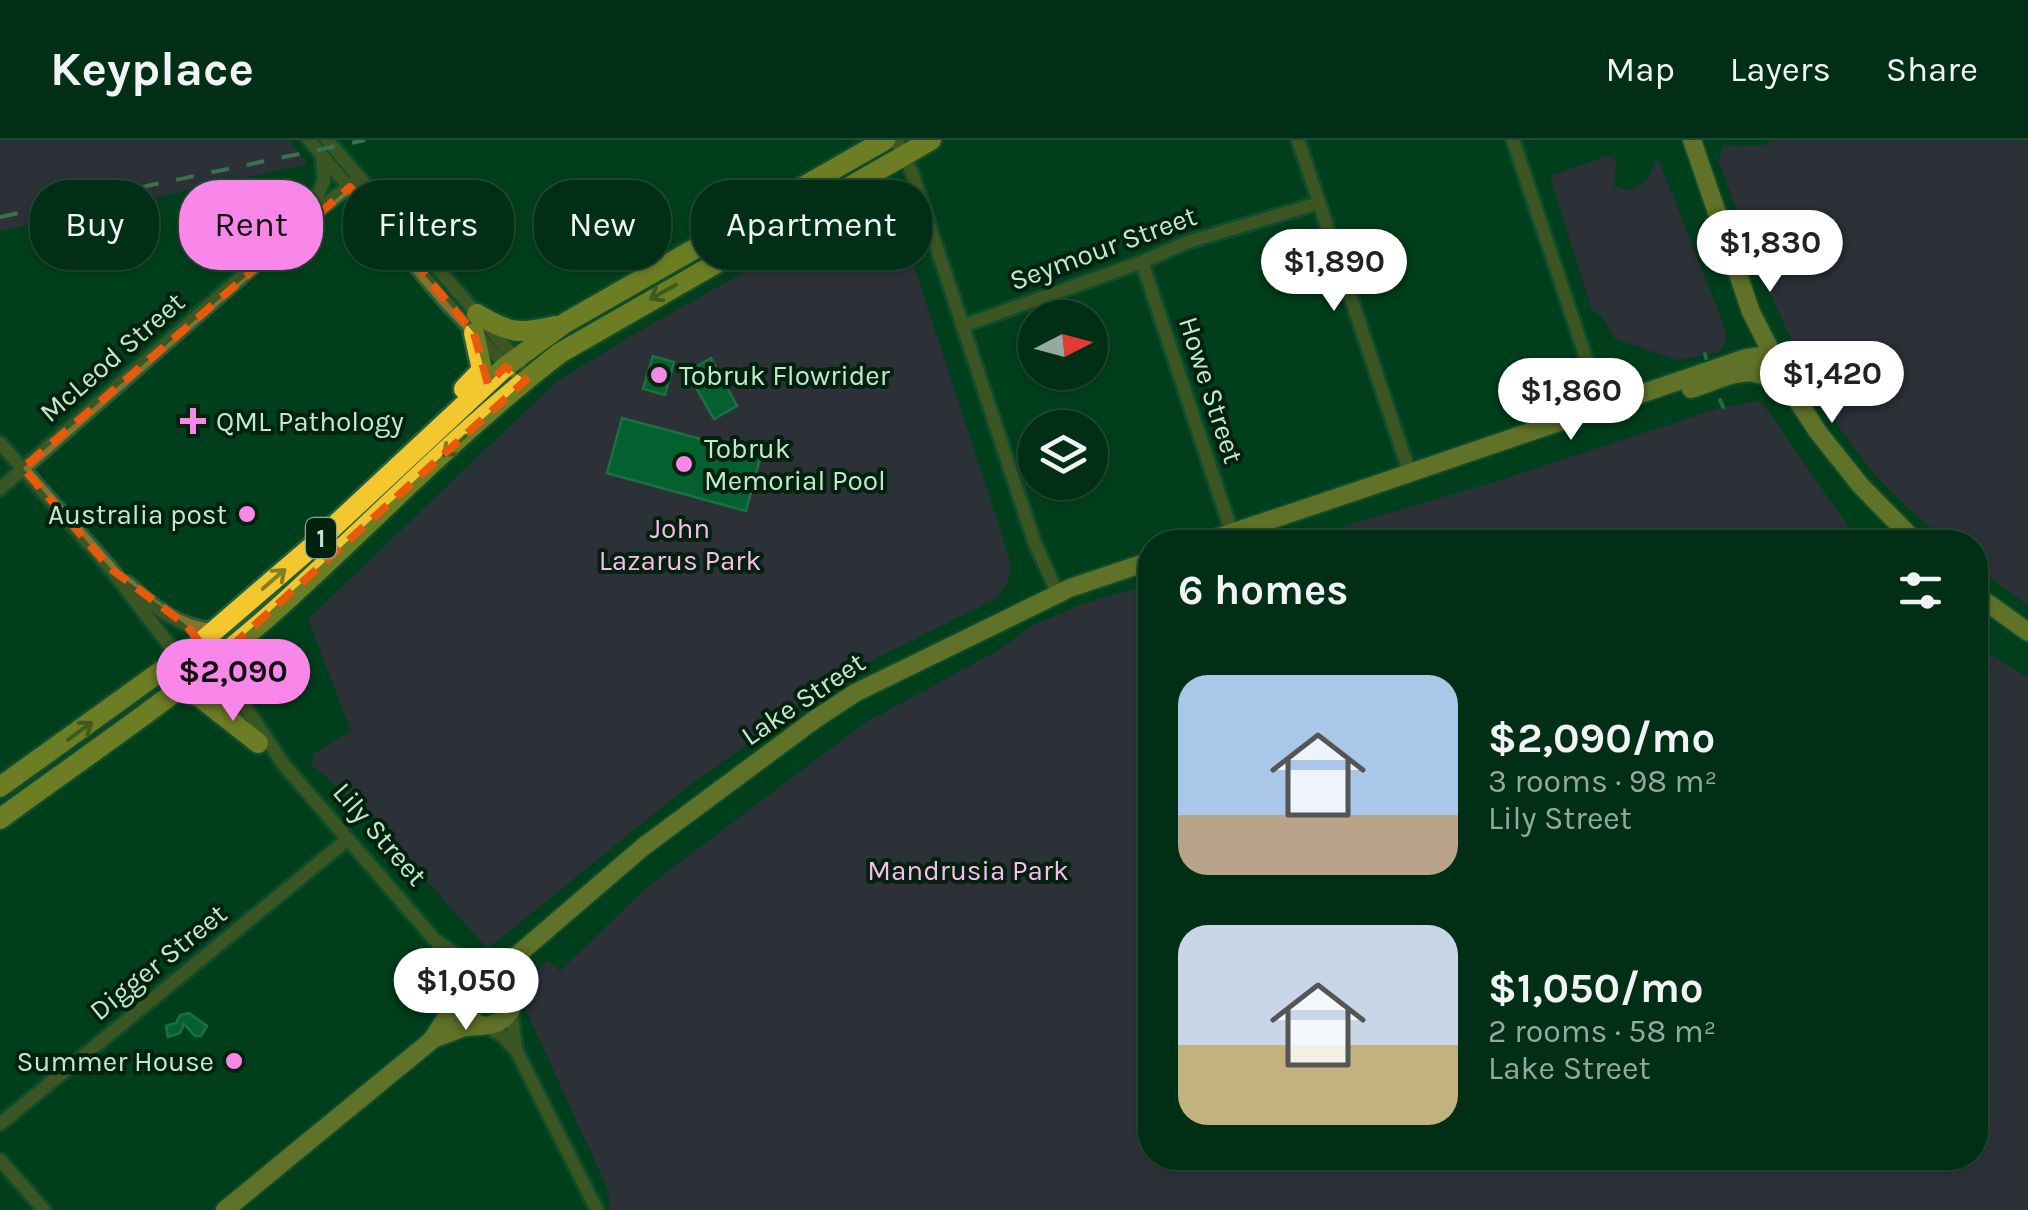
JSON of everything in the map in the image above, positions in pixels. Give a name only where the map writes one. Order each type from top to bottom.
[{"type":"highway","name":"1","points":[[0,787],[208,637],[512,363],[565,323],[884,140]]},
{"type":"highway","name":"1","points":[[0,818],[214,662],[526,380],[579,340],[900,148],[930,140]]},
{"type":"highway","points":[[440,429],[452,400],[482,370],[476,324],[526,332],[565,323]]},
{"type":"highway","name":"Lily Street","points":[[208,637],[214,662]]},
{"type":"highway","points":[[180,659],[200,698],[258,744]]},
{"type":"main road","points":[[1692,140],[1742,288],[1808,419],[1893,522]]},
{"type":"main road","points":[[1600,413],[1746,358],[1778,357]]},
{"type":"main road","points":[[1241,530],[1524,436],[1737,374],[1766,374],[1835,470],[1902,530]]},
{"type":"main road","name":"Lake Street","points":[[482,970],[508,961],[526,948],[644,847],[814,720],[890,674],[1058,594],[1138,564]]},
{"type":"main road","points":[[1988,603],[2028,632]]},
{"type":"main road","points":[[432,1040],[501,1020],[526,948]]},
{"type":"main road","points":[[225,1210],[432,1040],[464,979],[482,970],[502,975],[511,999]]},
{"type":"main road","points":[[457,995],[462,1015],[483,1026]]},
{"type":"street","points":[[309,140],[340,155]]},
{"type":"street","points":[[338,140],[340,155],[353,180]]},
{"type":"street","points":[[1298,140],[1410,474]]},
{"type":"street","points":[[1513,140],[1600,413]]},
{"type":"street","points":[[323,146],[352,180]]},
{"type":"street","points":[[323,146],[323,182]]},
{"type":"street","points":[[900,148],[1034,541],[1058,594]]},
{"type":"street","name":"McLeod Street","points":[[323,206],[343,191]]},
{"type":"street","name":"Seymour Street","points":[[962,326],[1188,242],[1319,203]]},
{"type":"street","name":"Howe Street","points":[[1142,262],[1231,530]]},
{"type":"street","name":"McLeod Street","points":[[0,488],[249,270]]},
{"type":"street","points":[[430,270],[526,380]]},
{"type":"street","points":[[0,443],[110,568],[180,659]]},
{"type":"street","points":[[110,568],[171,618],[208,637]]},
{"type":"street","name":"Lily Street","points":[[214,662],[284,764],[434,938],[482,970]]},
{"type":"street","name":"Lily Street","points":[[258,744],[284,764]]},
{"type":"street","name":"Digger Street","points":[[0,1124],[348,839]]},
{"type":"street","name":"Lily Street","points":[[434,938],[457,995]]},
{"type":"street","points":[[511,999],[516,1052]]},
{"type":"street","points":[[483,1026],[504,1036],[516,1052],[597,1210]]},
{"type":"street","points":[[0,1160],[44,1210]]},
{"type":"highlighted area","points":[[350,187],[474,333],[488,384],[505,367],[526,380],[215,661],[185,624],[110,568],[23,468]]},
{"type":"green space","points":[[0,140],[289,140],[308,164],[234,180],[179,180],[179,192],[159,196],[159,180],[30,180],[30,224],[0,231]]},
{"type":"green space","points":[[1773,140],[2028,140],[2028,605],[1988,576],[1988,530],[1933,530],[1887,487],[1853,447],[1829,410],[1786,329],[1719,163],[1722,148],[1767,144]]},
{"type":"green space","points":[[1607,156],[1616,161],[1614,186],[1628,191],[1646,181],[1658,159],[1726,331],[1726,341],[1719,352],[1678,360],[1615,339],[1601,315],[1592,311],[1550,176]]},
{"type":"green space","name":"John Lazarus Park","points":[[748,270],[915,270],[1009,557],[1009,575],[993,600],[876,658],[828,687],[686,788],[491,946],[485,946],[414,867],[400,845],[310,764],[312,755],[351,731],[308,619],[555,383]]},
{"type":"green space","points":[[1761,401],[1851,530],[1331,530],[1494,482],[1723,407]]},
{"type":"green space","name":"Mandrusia Park","points":[[1138,588],[1138,1170],[1988,1170],[1988,654],[2028,677],[2028,1210],[610,1210],[608,1190],[526,1010],[529,980],[547,960],[560,971],[647,887],[863,724],[997,651],[1030,627],[1082,604]]},
{"type":"green space","points":[[490,977],[505,991],[505,1005],[490,1020],[469,1014],[464,994],[477,978]]},
{"type":"shaded area","name":"Tobruk Flowrider","points":[[653,356],[674,362],[665,395],[643,389]]},
{"type":"shaded area","points":[[711,358],[737,406],[714,419],[687,372]]},
{"type":"shaded area","name":"Tobruk Memorial Pool","points":[[622,418],[761,455],[746,511],[607,473]]},
{"type":"shaded area","points":[[189,1013],[207,1026],[201,1036],[195,1036],[184,1024],[180,1033],[168,1037],[166,1026]]},
{"type":"waterway","points":[[1705,354],[1706,358]]},
{"type":"waterway","points":[[1720,400],[1723,407]]},
{"type":"railway","points":[[0,217],[365,140]]},
{"type":"place","name":"Tobruk Flowrider","points":[[659,375]]},
{"type":"place","name":"QML Pathology","points":[[193,421]]},
{"type":"place","name":"Tobruk Memorial Pool","points":[[684,464]]},
{"type":"place","name":"Australia post","points":[[247,514]]},
{"type":"place","name":"Summer House","points":[[234,1061]]}]
